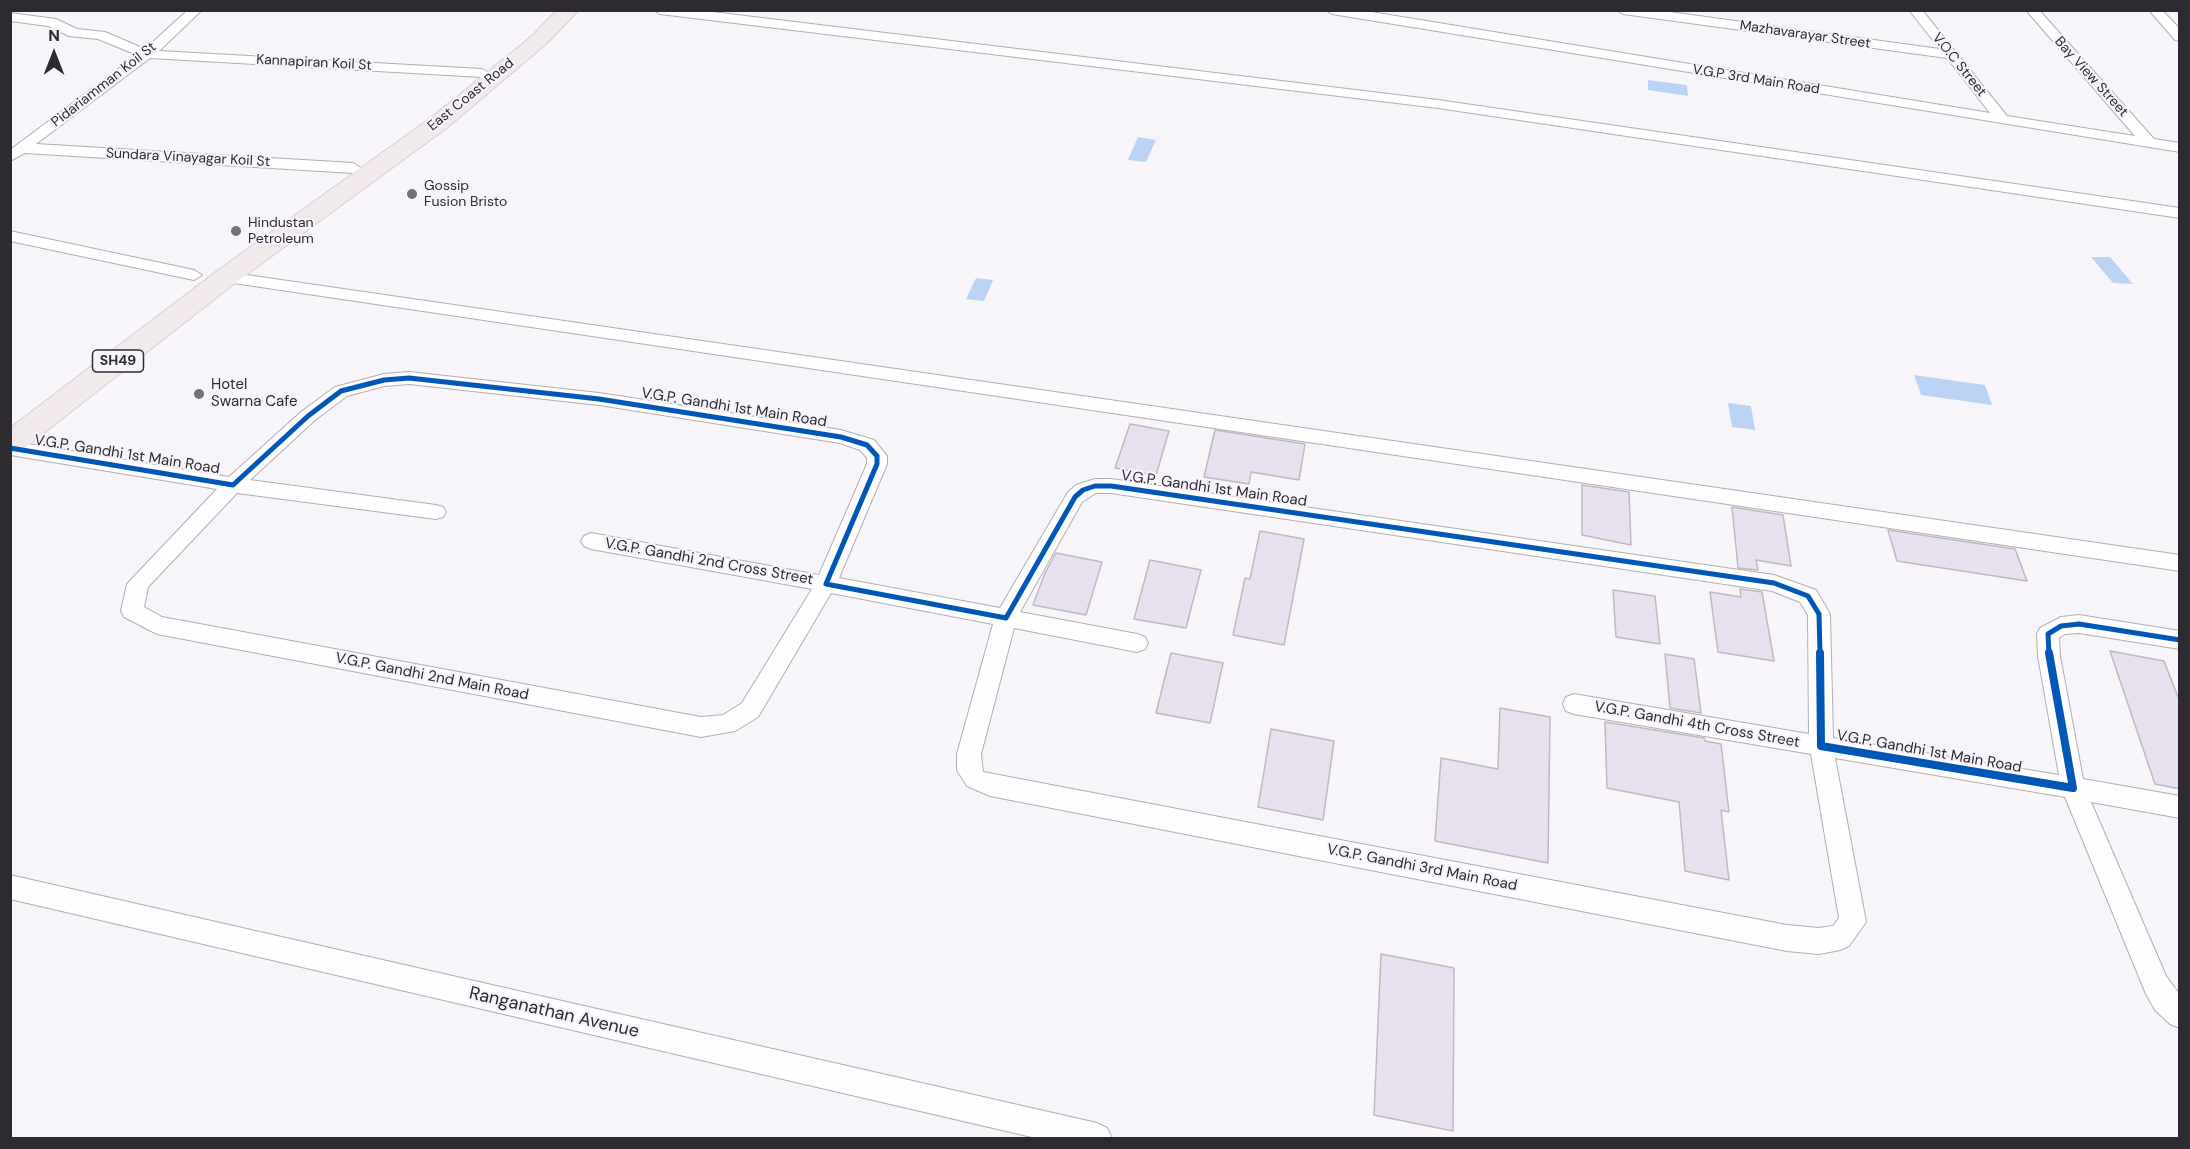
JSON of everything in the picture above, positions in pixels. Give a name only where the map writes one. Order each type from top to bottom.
[{"type":"main road","name":"East Coast Road","points":[[361,171],[526,37],[552,10]]},
{"type":"main road","name":"East Coast Road","points":[[361,171],[440,122],[539,40],[569,10]]},
{"type":"main road","points":[[10,415],[194,275],[361,171]]},
{"type":"main road","points":[[225,277],[361,171]]},
{"type":"main road","name":"SH49","points":[[10,446],[225,277]]},
{"type":"street","name":"Pidariamman Koil St","points":[[17,153],[147,54],[196,10]]},
{"type":"street","points":[[660,10],[1438,104],[2180,213]]},
{"type":"street","name":"V.G.P 3rd Main Road","points":[[1332,10],[2180,148]]},
{"type":"street","name":"Mazhavarayar Street","points":[[1623,10],[1952,55]]},
{"type":"street","name":"V.O.C Street","points":[[1915,10],[2004,120]]},
{"type":"street","name":"Bay View Street","points":[[2032,10],[2150,144]]},
{"type":"street","points":[[2155,10],[2180,37]]},
{"type":"street","name":"Kannapiran Koil St","points":[[10,17],[51,22],[74,33],[100,35],[147,54],[482,73]]},
{"type":"street","name":"Sundara Vinayagar Koil St","points":[[17,153],[361,171]]},
{"type":"street","points":[[10,236],[194,275]]},
{"type":"street","points":[[225,277],[2180,563]]},
{"type":"street","name":"V.G.P. Gandhi 1st Main Road","points":[[10,446],[233,485],[308,416],[341,391],[384,380],[409,378],[599,399],[842,437],[874,450],[878,464],[826,584]]},
{"type":"street","points":[[233,485],[436,512]]},
{"type":"street","name":"V.G.P. Gandhi 2nd Main Road","points":[[233,485],[138,584],[132,611],[157,625],[701,727],[727,724],[750,710],[826,584]]},
{"type":"street","name":"V.G.P. Gandhi 1st Main Road","points":[[1006,618],[1075,496],[1095,486],[1122,488],[1774,583],[1796,589],[1808,596],[1818,614],[1821,746],[2180,807]]},
{"type":"street","name":"V.G.P. Gandhi 2nd Cross Street","points":[[591,540],[826,584]]},
{"type":"street","points":[[826,584],[1137,643]]},
{"type":"street","name":"V.G.P. Gandhi 3rd Main Road","points":[[1006,618],[969,754],[969,770],[975,779],[982,782],[1787,938],[1819,941],[1840,937],[1853,922],[1821,746]]},
{"type":"street","points":[[2180,640],[2079,624],[2061,626],[2048,634],[2049,656],[2073,788],[2156,985],[2165,1000],[2180,1014]]},
{"type":"street","name":"V.G.P. Gandhi 4th Cross Street","points":[[1574,704],[1821,746]]},
{"type":"street","name":"Ranganathan Avenue","points":[[10,887],[1097,1138]]},
{"type":"water","points":[[1648,80],[1687,85],[1688,96],[1648,90]]},
{"type":"water","points":[[1138,137],[1156,140],[1146,162],[1128,160]]},
{"type":"water","points":[[2091,257],[2110,257],[2133,284],[2113,283]]},
{"type":"water","points":[[976,278],[993,280],[984,301],[966,299]]},
{"type":"water","points":[[1914,375],[1985,385],[1992,405],[1921,395]]},
{"type":"water","points":[[1728,403],[1751,406],[1755,430],[1732,427]]},
{"type":"building","points":[[1130,424],[1169,431],[1156,475],[1115,468]]},
{"type":"building","points":[[1215,430],[1305,444],[1299,480],[1251,472],[1249,484],[1204,477]]},
{"type":"building","points":[[1582,485],[1629,492],[1631,545],[1582,535]]},
{"type":"building","points":[[1732,507],[1783,515],[1791,566],[1756,560],[1758,570],[1738,568]]},
{"type":"building","points":[[1888,530],[2015,549],[2027,581],[1897,561]]},
{"type":"building","points":[[1260,531],[1304,539],[1284,645],[1233,635],[1245,578],[1250,579]]},
{"type":"building","points":[[1056,553],[1102,562],[1086,615],[1033,605],[1045,573]]},
{"type":"building","points":[[1150,560],[1201,570],[1186,628],[1134,619]]},
{"type":"building","points":[[1740,589],[1762,592],[1774,661],[1718,652],[1710,592],[1741,597]]},
{"type":"building","points":[[1613,590],[1655,596],[1660,644],[1616,637]]},
{"type":"building","points":[[2110,651],[2164,661],[2180,702],[2180,789],[2155,784]]},
{"type":"building","points":[[1171,653],[1223,663],[1210,723],[1156,713]]},
{"type":"building","points":[[1665,654],[1694,659],[1701,713],[1670,708]]},
{"type":"building","points":[[1500,708],[1550,717],[1548,863],[1435,841],[1441,758],[1498,769]]},
{"type":"building","points":[[1605,722],[1704,738],[1705,741],[1721,744],[1729,812],[1721,810],[1729,880],[1685,871],[1679,802],[1607,788]]},
{"type":"building","points":[[1271,729],[1334,741],[1323,820],[1258,807]]},
{"type":"building","points":[[1381,954],[1454,968],[1453,1131],[1374,1115]]},
{"type":"cycle path","points":[[10,448],[233,485],[308,416],[341,391],[384,380],[409,378],[599,399],[841,437],[867,445],[877,456],[877,464],[826,584],[1006,618],[1075,497],[1083,490],[1095,486],[1111,486],[1774,583],[1808,596],[1819,614],[1821,746],[2073,788],[2049,656],[2048,634],[2061,626],[2079,624],[2180,640]]},
{"type":"place","name":"Gossip Fusion Bristo","points":[[412,194]]},
{"type":"place","name":"Hindustan Petroleum","points":[[236,231]]},
{"type":"place","name":"Hotel Swarna Cafe","points":[[199,394]]}]
